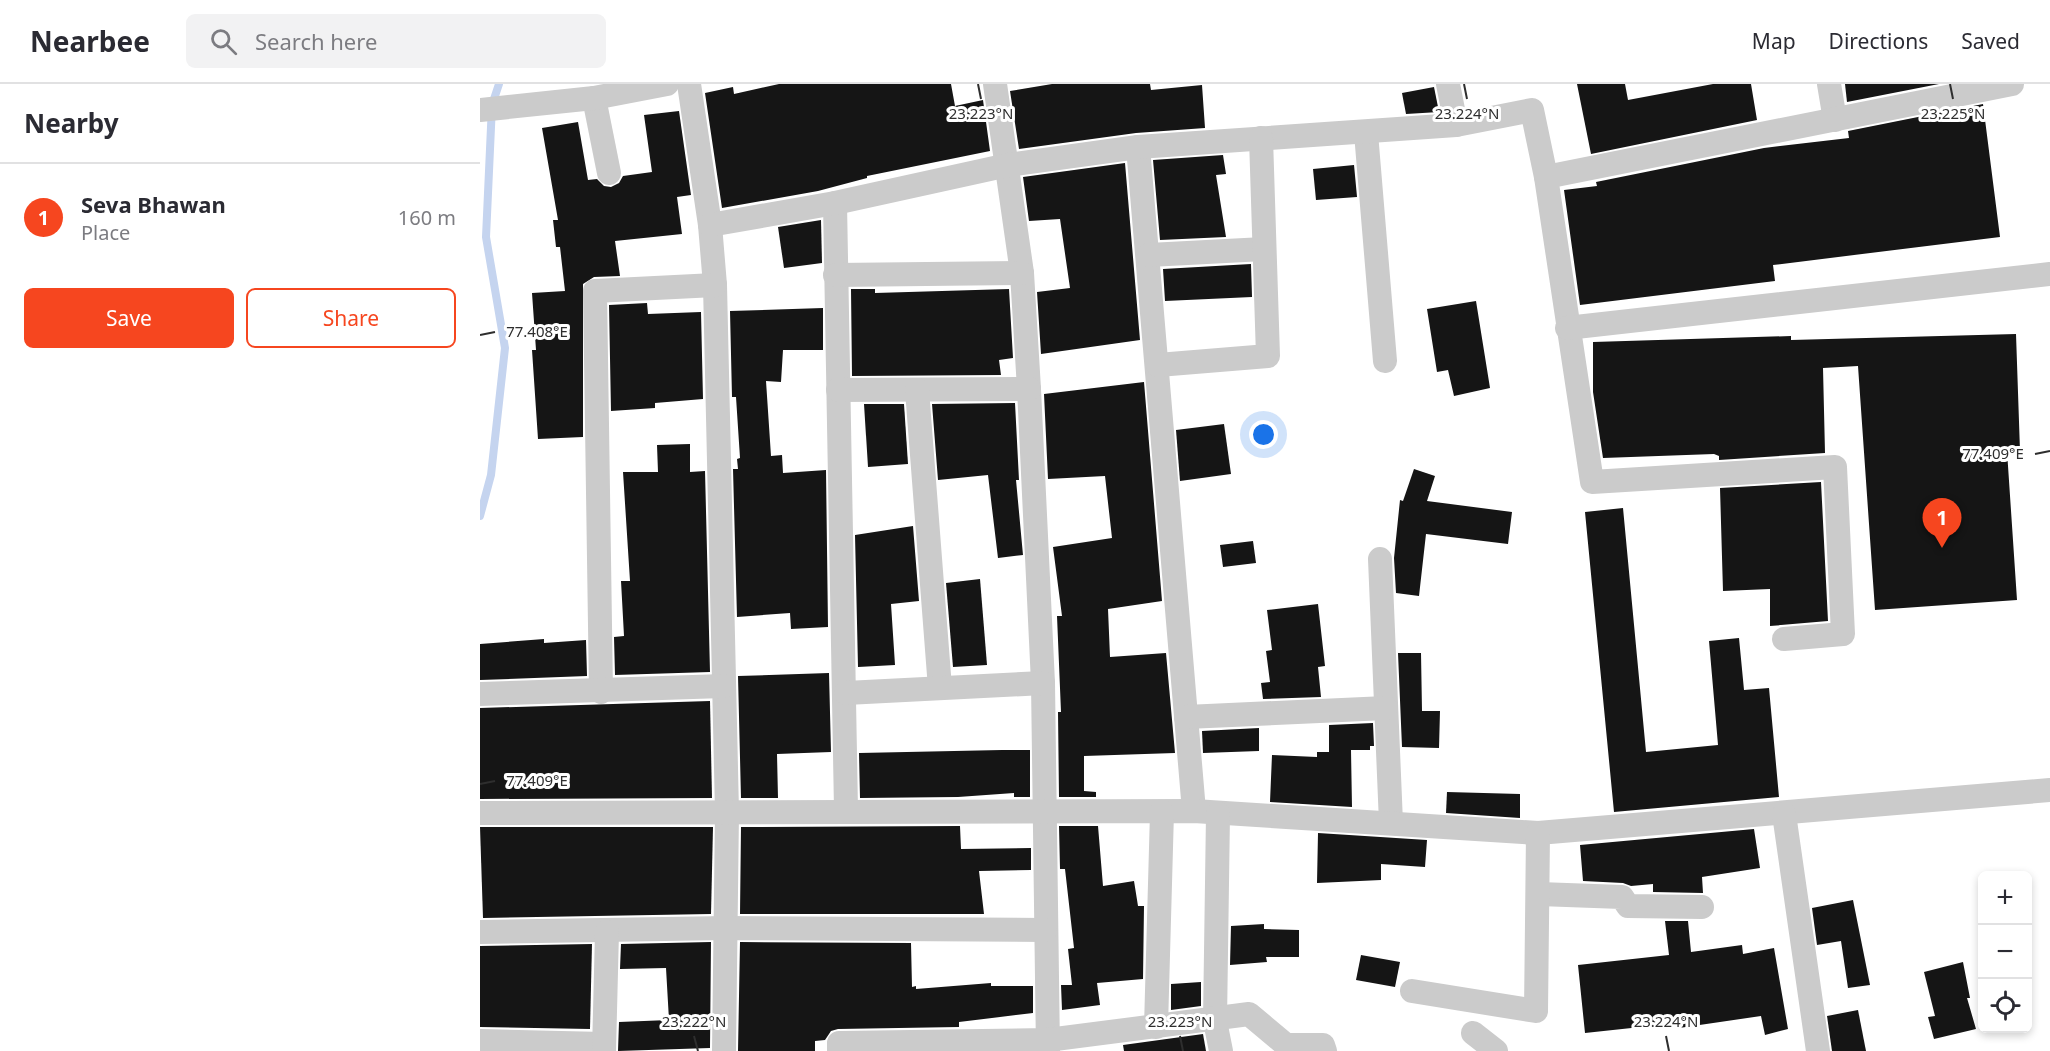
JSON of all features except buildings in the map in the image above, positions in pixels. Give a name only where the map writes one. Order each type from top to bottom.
[{"type":"street","points":[[480,110],[594,98],[667,84]]},
{"type":"street","points":[[689,84],[710,225],[715,285],[727,812],[724,1051]]},
{"type":"street","points":[[995,84],[1022,273],[1029,389],[1043,684],[1048,1046]]},
{"type":"street","points":[[1448,84],[1456,125]]},
{"type":"street","points":[[1829,84],[1835,120]]},
{"type":"street","points":[[1546,177],[2012,84]]},
{"type":"street","points":[[594,98],[609,173]]},
{"type":"street","points":[[710,225],[835,203],[1008,165],[1138,147],[1456,125],[1532,110],[1546,177],[1566,328],[1592,482],[1835,467],[1843,634],[1784,639]]},
{"type":"street","points":[[1366,133],[1385,361]]},
{"type":"street","points":[[1158,366],[1268,356],[1262,138]]},
{"type":"street","points":[[1138,147],[1149,255],[1194,811]]},
{"type":"street","points":[[835,203],[846,693],[846,810]]},
{"type":"street","points":[[1149,255],[1264,249]]},
{"type":"street","points":[[835,275],[1022,273]]},
{"type":"street","points":[[1566,328],[2050,274]]},
{"type":"street","points":[[601,692],[595,291],[715,285]]},
{"type":"street","points":[[838,390],[1029,389]]},
{"type":"street","points":[[918,390],[940,688]]},
{"type":"street","points":[[1380,559],[1391,823]]},
{"type":"street","points":[[846,693],[1043,684]]},
{"type":"street","points":[[480,694],[601,692],[724,686]]},
{"type":"street","points":[[1186,717],[1386,708]]},
{"type":"street","points":[[480,813],[846,810],[1194,811],[1538,833],[2050,790]]},
{"type":"street","points":[[1156,1027],[1162,812]]},
{"type":"street","points":[[1218,814],[1215,1021],[1221,1051]]},
{"type":"street","points":[[1784,814],[1818,1051]]},
{"type":"street","points":[[1412,991],[1536,1011],[1538,833]]},
{"type":"street","points":[[1539,894],[1622,897],[1628,906],[1702,907]]},
{"type":"street","points":[[480,932],[607,932],[726,928],[1045,930]]},
{"type":"street","points":[[480,1041],[604,1047],[607,932]]},
{"type":"street","points":[[839,1051],[839,1043],[1048,1046],[1156,1027],[1215,1021],[1250,1014],[1286,1045],[1323,1045],[1325,1051]]},
{"type":"street","points":[[1473,1033],[1496,1051]]},
{"type":"waterway","points":[[480,516],[491,475],[505,348],[486,237],[492,105],[499,84]]},
{"type":"place","name":"Seva Bhawan","points":[[1942,548]]}]
